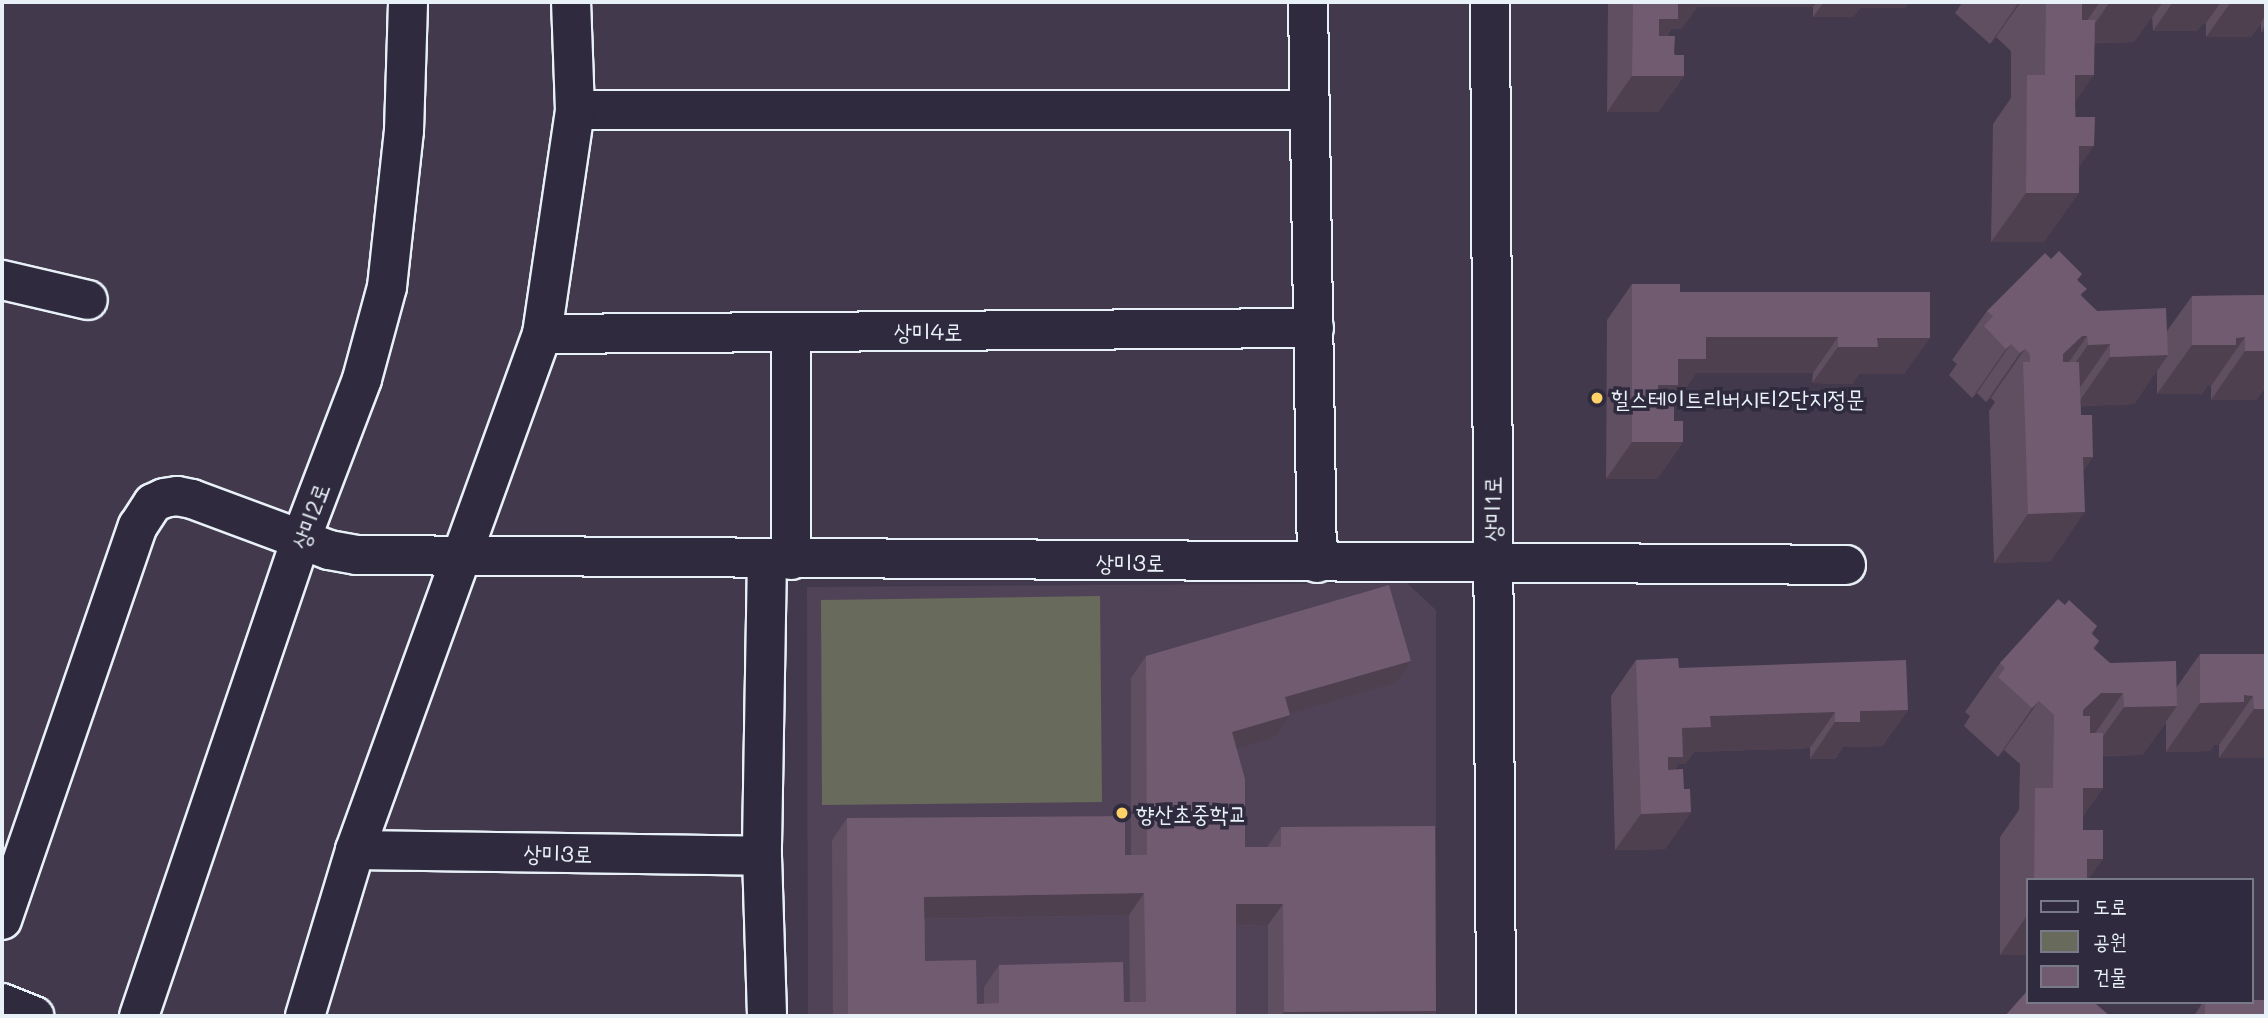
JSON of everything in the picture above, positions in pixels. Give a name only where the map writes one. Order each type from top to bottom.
[{"type":"street","name":"상미2로","points":[[139,1016],[301,539],[362,379],[387,287],[404,131],[408,2]]},
{"type":"street","points":[[305,1016],[355,850],[542,334],[575,110],[571,2]]},
{"type":"street","points":[[1308,2],[1317,563]]},
{"type":"street","name":"상미1로","points":[[1490,2],[1496,1016]]},
{"type":"street","points":[[575,110],[1310,110]]},
{"type":"street","points":[[2,281],[88,300]]},
{"type":"street","name":"상미4로","points":[[542,334],[1314,328]]},
{"type":"street","points":[[767,1016],[762,856],[792,332]]},
{"type":"street","name":"상미3로","points":[[2,920],[144,514],[164,498],[177,496],[341,553],[779,559],[1317,563],[1492,560],[1846,565]]},
{"type":"street","name":"상미3로","points":[[355,850],[762,856]]},
{"type":"street","points":[[2,1003],[35,1016]]},
{"type":"shaded area","name":"향산초중학교","points":[[1407,583],[1436,610],[1436,1016],[808,1016],[807,587]]},
{"type":"green space","points":[[1100,596],[1102,802],[822,805],[821,600]]},
{"type":"building","points":[[1633,2],[1678,2],[1678,19],[1659,19],[1659,36],[1675,36],[1674,55],[1684,55],[1684,76],[1632,76]]},
{"type":"building","points":[[2046,2],[2082,4],[2082,20],[2095,20],[2094,75],[2075,75],[2075,117],[2095,117],[2094,146],[2079,146],[2079,193],[2026,193],[2027,75],[2045,75]]},
{"type":"building","points":[[2059,251],[2082,274],[2077,280],[2087,289],[2080,295],[2097,311],[2166,308],[2168,355],[2110,357],[2110,344],[2088,345],[2087,336],[2082,336],[2063,354],[2063,362],[2079,362],[2081,415],[2092,415],[2093,457],[2083,457],[2085,512],[2028,514],[2023,362],[2030,362],[2030,354],[2025,349],[2020,353],[2011,344],[2006,349],[1984,326],[1993,316],[1987,311],[2045,253],[2051,259]]},
{"type":"building","points":[[1632,284],[1680,284],[1680,292],[1930,292],[1930,338],[1877,338],[1878,347],[1838,347],[1838,337],[1706,337],[1706,359],[1678,359],[1678,385],[1658,385],[1658,402],[1674,402],[1674,421],[1683,421],[1683,442],[1632,442]]},
{"type":"building","points":[[2266,295],[2266,351],[2245,351],[2245,337],[2236,338],[2236,345],[2192,345],[2192,296]]},
{"type":"building","points":[[1389,585],[1411,661],[1285,697],[1290,715],[1232,732],[1245,779],[1245,847],[1281,847],[1281,827],[1435,826],[1436,1011],[1284,1012],[1283,904],[1236,904],[1236,1016],[848,1016],[847,818],[1125,816],[1125,855],[1147,855],[1146,656]],"holes":[[[1144,893],[1146,1002],[1124,1002],[1123,962],[999,965],[999,1003],[977,1004],[976,960],[925,961],[924,897]]]},
{"type":"building","points":[[2058,599],[2065,605],[2069,600],[2097,626],[2091,633],[2099,641],[2093,648],[2110,663],[2176,661],[2177,706],[2124,707],[2123,693],[2101,693],[2083,710],[2083,716],[2090,716],[2090,733],[2103,733],[2103,788],[2083,788],[2083,830],[2103,830],[2103,859],[2087,859],[2087,878],[2034,878],[2035,788],[2053,788],[2054,715],[2039,701],[2032,708],[1998,677],[2005,668],[2000,663]]},
{"type":"building","points":[[2200,654],[2266,654],[2266,709],[2254,709],[2253,696],[2244,695],[2244,702],[2200,703]]},
{"type":"building","points":[[1678,658],[1679,668],[1906,660],[1908,710],[1860,711],[1860,722],[1835,722],[1835,712],[1710,716],[1711,727],[1682,728],[1683,757],[1668,757],[1668,770],[1683,769],[1684,789],[1690,789],[1691,812],[1641,814],[1636,660]]},
{"type":"building","points":[[2026,992],[2026,1004],[2096,1004],[2110,1016],[2005,1016]]},
{"type":"building","points":[[2254,1000],[2266,1000],[2266,1016],[2205,1016],[2205,1004],[2254,1004]]},
{"type":"place","name":"힐스테이트리버시티2단지정문","points":[[1597,398]]},
{"type":"place","name":"향산초중학교","points":[[1122,813]]}]
